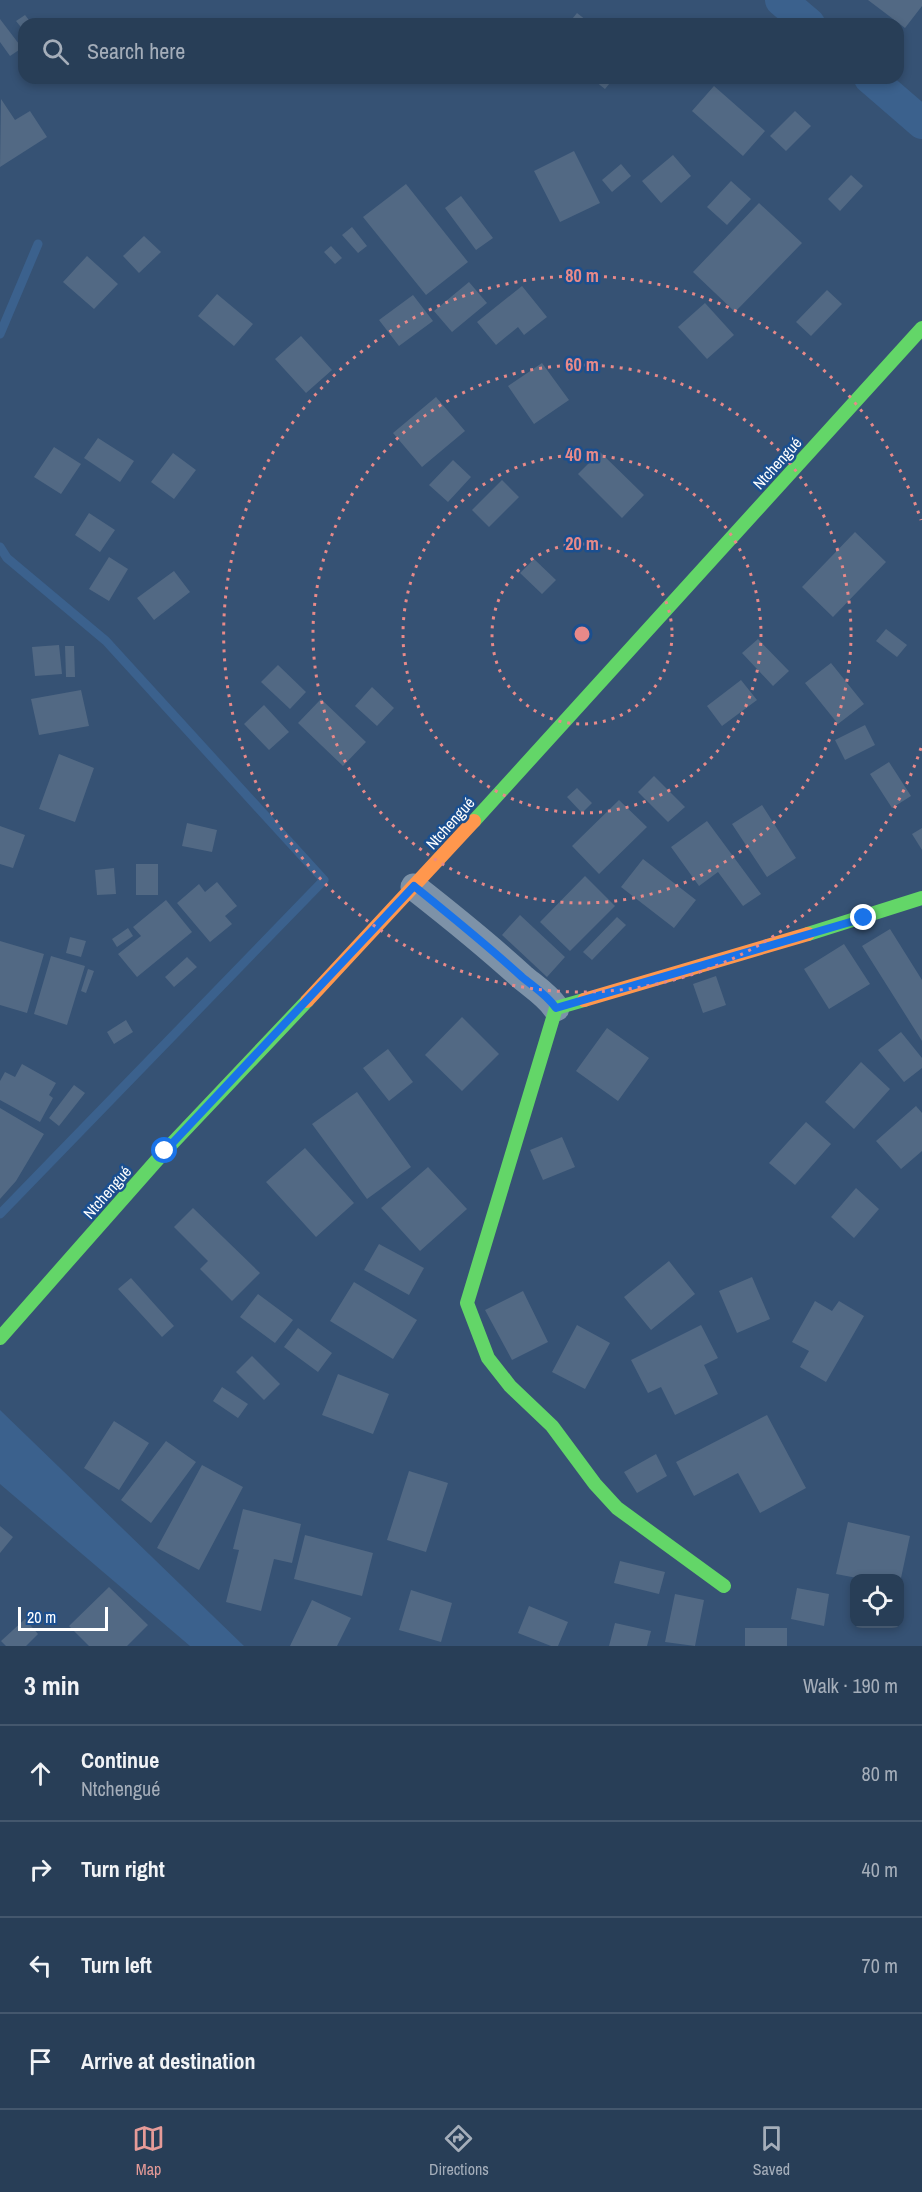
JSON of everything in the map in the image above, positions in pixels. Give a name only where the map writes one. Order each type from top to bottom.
[{"type":"main road","name":"Ntchengué","points":[[0,1338],[165,1151],[414,886],[922,328]]},
{"type":"main road","points":[[724,1586],[617,1508],[595,1484],[552,1426],[510,1386],[488,1358],[467,1303],[536,1082],[556,1008],[864,918],[922,898]]},
{"type":"street","points":[[414,886],[548,996],[556,1008]]},
{"type":"water","points":[[0,1410],[244,1646],[190,1646],[0,1484]]},
{"type":"building","points":[[868,0],[922,0],[922,6],[905,28],[904,18],[892,18]]},
{"type":"building","points":[[577,13],[583,18],[573,18]]},
{"type":"building","points":[[0,19],[18,43],[18,51],[10,56],[0,42]]},
{"type":"building","points":[[599,84],[609,84],[605,89]]},
{"type":"building","points":[[714,86],[765,131],[743,156],[692,111]]},
{"type":"building","points":[[1,99],[15,120],[30,111],[47,137],[0,167]]},
{"type":"building","points":[[795,111],[811,126],[786,151],[770,136]]},
{"type":"building","points":[[574,151],[600,203],[560,222],[534,171]]},
{"type":"building","points":[[673,155],[691,176],[661,203],[642,181]]},
{"type":"building","points":[[621,164],[631,176],[612,192],[602,180]]},
{"type":"building","points":[[851,175],[863,186],[840,211],[828,199]]},
{"type":"building","points":[[731,181],[751,199],[727,225],[707,207]]},
{"type":"building","points":[[406,184],[468,262],[426,295],[363,217]]},
{"type":"building","points":[[461,196],[493,238],[476,250],[445,208]]},
{"type":"building","points":[[759,203],[802,243],[735,312],[693,272]]},
{"type":"building","points":[[352,227],[367,246],[358,253],[342,235]]},
{"type":"building","points":[[144,236],[161,252],[139,273],[123,256]]},
{"type":"building","points":[[331,246],[342,258],[335,264],[324,252]]},
{"type":"building","points":[[87,256],[118,284],[94,309],[63,282]]},
{"type":"building","points":[[469,282],[487,303],[452,332],[434,311]]},
{"type":"building","points":[[522,286],[547,317],[524,335],[518,327],[496,345],[477,322]]},
{"type":"building","points":[[827,290],[842,304],[811,336],[796,322]]},
{"type":"building","points":[[217,294],[253,324],[234,346],[198,316]]},
{"type":"building","points":[[413,295],[433,321],[399,346],[379,320]]},
{"type":"building","points":[[705,303],[734,335],[707,359],[678,327]]},
{"type":"building","points":[[301,336],[332,370],[306,393],[275,359]]},
{"type":"building","points":[[542,363],[569,400],[534,424],[508,386]]},
{"type":"building","points":[[436,397],[465,431],[422,467],[393,433]]},
{"type":"building","points":[[98,438],[134,461],[120,482],[84,458]]},
{"type":"building","points":[[54,447],[81,464],[61,494],[34,477]]},
{"type":"building","points":[[600,452],[644,495],[622,518],[578,474]]},
{"type":"building","points":[[173,453],[196,470],[174,499],[151,482]]},
{"type":"building","points":[[453,460],[471,477],[448,502],[429,485]]},
{"type":"building","points":[[502,480],[519,497],[489,527],[472,510]]},
{"type":"building","points":[[89,513],[115,530],[100,552],[75,535]]},
{"type":"building","points":[[855,532],[886,562],[833,617],[802,587]]},
{"type":"building","points":[[109,557],[128,569],[109,601],[89,589]]},
{"type":"building","points":[[534,559],[556,580],[542,594],[520,573]]},
{"type":"building","points":[[174,571],[190,592],[154,620],[137,598]]},
{"type":"building","points":[[886,629],[907,645],[897,657],[876,641]]},
{"type":"building","points":[[758,639],[789,671],[773,686],[742,653]]},
{"type":"building","points":[[59,645],[62,674],[35,676],[32,647]]},
{"type":"building","points":[[65,646],[74,646],[75,677],[66,677]]},
{"type":"building","points":[[831,663],[864,704],[838,724],[805,683]]},
{"type":"building","points":[[278,665],[306,692],[290,709],[261,682]]},
{"type":"building","points":[[741,680],[757,700],[722,726],[707,706]]},
{"type":"building","points":[[372,687],[394,708],[377,726],[355,706]]},
{"type":"building","points":[[81,690],[89,726],[39,735],[31,699]]},
{"type":"building","points":[[321,699],[366,742],[343,766],[298,723]]},
{"type":"building","points":[[264,705],[289,732],[269,750],[244,724]]},
{"type":"building","points":[[865,725],[875,745],[845,760],[835,740]]},
{"type":"building","points":[[59,754],[94,768],[75,822],[39,809]]},
{"type":"building","points":[[889,762],[911,796],[892,808],[870,774]]},
{"type":"building","points":[[654,776],[685,807],[668,822],[638,792]]},
{"type":"building","points":[[577,788],[592,803],[582,813],[567,797]]},
{"type":"building","points":[[619,800],[647,827],[599,874],[572,846]]},
{"type":"building","points":[[762,805],[796,858],[767,877],[732,824]]},
{"type":"building","points":[[707,821],[761,894],[743,906],[718,872],[699,886],[671,847]]},
{"type":"building","points":[[187,823],[217,830],[212,852],[182,846]]},
{"type":"building","points":[[0,826],[25,835],[13,868],[0,864]]},
{"type":"building","points":[[922,828],[922,850],[912,834]]},
{"type":"building","points":[[643,859],[696,900],[674,928],[621,887]]},
{"type":"building","points":[[136,864],[158,864],[158,895],[136,895]]},
{"type":"building","points":[[114,868],[116,894],[97,895],[95,870]]},
{"type":"building","points":[[585,876],[615,906],[570,951],[540,922]]},
{"type":"building","points":[[217,882],[237,906],[225,916],[232,924],[210,942],[177,903],[199,884],[205,892]]},
{"type":"building","points":[[166,900],[192,932],[137,977],[118,954],[141,936],[133,927]]},
{"type":"building","points":[[520,915],[565,957],[547,977],[502,935]]},
{"type":"building","points":[[617,917],[626,925],[592,960],[583,952]]},
{"type":"building","points":[[128,928],[133,936],[117,947],[112,939]]},
{"type":"building","points":[[890,929],[922,980],[922,1041],[862,946]]},
{"type":"building","points":[[70,937],[86,941],[81,957],[66,953]]},
{"type":"building","points":[[0,941],[44,954],[27,1013],[0,1005]]},
{"type":"building","points":[[844,944],[870,984],[829,1009],[804,969]]},
{"type":"building","points":[[51,956],[85,966],[67,1025],[34,1014]]},
{"type":"building","points":[[187,957],[197,967],[174,987],[165,977]]},
{"type":"building","points":[[88,969],[94,971],[86,993],[81,991]]},
{"type":"building","points":[[716,976],[726,1005],[703,1013],[693,984]]},
{"type":"building","points":[[462,1017],[499,1054],[462,1091],[425,1055]]},
{"type":"building","points":[[126,1020],[133,1032],[114,1044],[107,1032]]},
{"type":"building","points":[[607,1028],[649,1058],[618,1101],[576,1071]]},
{"type":"building","points":[[901,1032],[922,1058],[922,1068],[904,1082],[878,1050]]},
{"type":"building","points":[[388,1049],[413,1082],[389,1101],[363,1068]]},
{"type":"building","points":[[861,1062],[890,1089],[854,1129],[825,1102]]},
{"type":"building","points":[[22,1064],[56,1083],[49,1095],[53,1098],[40,1122],[0,1100],[0,1081],[5,1072],[15,1077]]},
{"type":"building","points":[[74,1085],[85,1093],[59,1126],[49,1118]]},
{"type":"building","points":[[357,1092],[411,1167],[367,1199],[312,1124]]},
{"type":"building","points":[[916,1106],[922,1113],[922,1151],[901,1169],[876,1141]]},
{"type":"building","points":[[0,1108],[44,1134],[16,1181],[0,1199]]},
{"type":"building","points":[[806,1122],[831,1144],[795,1185],[769,1163]]},
{"type":"building","points":[[562,1137],[575,1167],[543,1180],[530,1150]]},
{"type":"building","points":[[305,1148],[354,1203],[316,1237],[266,1182]]},
{"type":"building","points":[[428,1167],[467,1209],[420,1251],[381,1208]]},
{"type":"building","points":[[856,1188],[879,1209],[854,1238],[831,1217]]},
{"type":"building","points":[[193,1208],[260,1273],[232,1301],[200,1269],[208,1261],[174,1227]]},
{"type":"building","points":[[379,1244],[424,1268],[409,1295],[364,1270]]},
{"type":"building","points":[[669,1261],[695,1294],[651,1330],[624,1297]]},
{"type":"building","points":[[752,1277],[770,1319],[737,1333],[719,1291]]},
{"type":"building","points":[[131,1278],[174,1326],[162,1337],[118,1289]]},
{"type":"building","points":[[354,1282],[417,1320],[393,1359],[330,1321]]},
{"type":"building","points":[[523,1291],[548,1342],[512,1360],[485,1310]]},
{"type":"building","points":[[258,1294],[293,1320],[275,1343],[240,1317]]},
{"type":"building","points":[[815,1301],[832,1311],[839,1301],[864,1316],[826,1382],[800,1367],[809,1351],[792,1342]]},
{"type":"building","points":[[577,1325],[610,1343],[585,1389],[552,1372]]},
{"type":"building","points":[[701,1325],[718,1358],[704,1365],[718,1394],[675,1415],[661,1387],[648,1393],[631,1360]]},
{"type":"building","points":[[298,1328],[332,1353],[318,1372],[284,1347]]},
{"type":"building","points":[[252,1356],[280,1384],[264,1400],[236,1372]]},
{"type":"building","points":[[338,1374],[389,1394],[373,1434],[322,1415]]},
{"type":"building","points":[[222,1387],[248,1404],[238,1418],[213,1401]]},
{"type":"building","points":[[767,1415],[806,1488],[760,1513],[738,1473],[694,1496],[676,1462]]},
{"type":"building","points":[[114,1421],[149,1443],[119,1490],[84,1468]]},
{"type":"building","points":[[166,1441],[196,1462],[151,1523],[121,1500]]},
{"type":"building","points":[[656,1454],[667,1476],[637,1493],[624,1472]]},
{"type":"building","points":[[202,1465],[243,1487],[199,1570],[157,1548]]},
{"type":"building","points":[[409,1471],[448,1483],[426,1552],[387,1540]]},
{"type":"building","points":[[243,1509],[301,1524],[292,1563],[274,1559],[261,1611],[226,1602],[239,1550],[233,1549]]},
{"type":"building","points":[[848,1522],[910,1536],[902,1574],[850,1574],[850,1577],[836,1574]]},
{"type":"building","points":[[0,1526],[13,1537],[0,1553]]},
{"type":"building","points":[[305,1535],[373,1553],[362,1596],[294,1579]]},
{"type":"building","points":[[620,1561],[665,1572],[659,1594],[614,1583]]},
{"type":"building","points":[[109,1587],[148,1625],[127,1646],[89,1646],[69,1626]]},
{"type":"building","points":[[797,1588],[829,1594],[824,1626],[791,1619]]},
{"type":"building","points":[[411,1590],[452,1603],[441,1642],[399,1630]]},
{"type":"building","points":[[675,1594],[704,1600],[695,1646],[665,1642]]},
{"type":"building","points":[[312,1600],[351,1618],[337,1646],[290,1646]]},
{"type":"building","points":[[529,1606],[568,1622],[558,1646],[551,1646],[518,1633]]},
{"type":"building","points":[[25,1619],[38,1634],[26,1646],[6,1646],[1,1641]]},
{"type":"building","points":[[615,1623],[651,1631],[647,1646],[609,1646]]},
{"type":"building","points":[[745,1628],[787,1628],[787,1646],[745,1646]]},
{"type":"waterway","points":[[781,0],[802,18]]},
{"type":"waterway","points":[[877,84],[922,123]]},
{"type":"waterway","points":[[0,334],[38,244]]},
{"type":"waterway","points":[[0,547],[7,558],[106,641],[324,880],[0,1214]]},
{"type":"traffic: fast","points":[[474,821],[922,328]]},
{"type":"traffic: fast","points":[[808,934],[922,898]]},
{"type":"traffic: fast","points":[[584,1000],[556,1008],[467,1303],[488,1358],[510,1386],[552,1426],[595,1484],[617,1508],[724,1586]]},
{"type":"traffic: fast","points":[[0,1338],[165,1151],[307,1001]]},
{"type":"traffic: slow","points":[[307,1001],[474,821]]},
{"type":"traffic: slow","points":[[584,1000],[808,934]]},
{"type":"route","points":[[165,1151],[414,886],[548,996],[556,1008],[864,918]]}]
